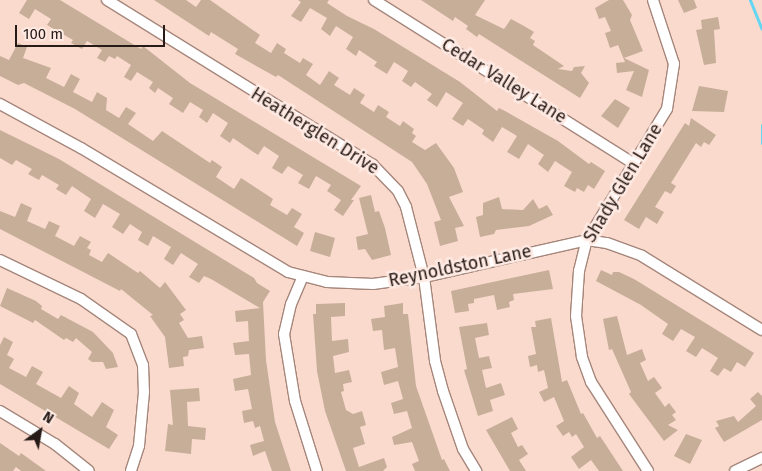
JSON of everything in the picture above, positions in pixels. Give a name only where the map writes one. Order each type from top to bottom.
[{"type":"street","name":"Heatherglen Drive","points":[[107,0],[386,175],[406,207],[424,277],[437,368],[452,418],[476,471]]},
{"type":"street","name":"Cedar Valley Lane","points":[[374,0],[633,163]]},
{"type":"street","name":"Shady Glen Lane","points":[[648,471],[600,400],[582,357],[576,316],[577,293],[587,240],[667,109],[674,64],[653,0]]},
{"type":"street","name":"Reynoldston Lane","points":[[0,104],[81,148],[288,272],[350,284],[424,277],[587,240],[607,243],[642,256],[762,330]]},
{"type":"street","points":[[0,260],[81,300],[132,334],[143,365],[144,392],[139,446],[131,471]]},
{"type":"street","points":[[303,276],[285,323],[285,340],[296,401],[317,471]]},
{"type":"street","points":[[0,411],[56,444],[89,471]]},
{"type":"street","points":[[741,470],[762,458]]},
{"type":"building","points":[[27,0],[60,0],[141,49],[143,46],[190,83],[361,186],[351,200],[354,200],[343,216],[334,210],[341,200],[327,191],[331,185],[316,176],[309,189],[298,183],[303,175],[288,166],[282,174],[272,168],[279,156],[264,146],[258,155],[233,138],[230,143],[220,136],[228,123],[213,113],[207,123],[199,117],[203,110],[190,102],[183,113],[169,104],[173,98],[158,88],[155,93],[149,88],[153,82],[137,72],[131,81],[124,77],[131,65],[117,56],[115,59],[109,56],[105,62],[97,58],[102,50],[87,41],[82,49],[71,43],[73,40],[47,25],[51,19],[35,9],[29,19],[19,13]]},
{"type":"building","points":[[154,0],[186,0],[196,7],[201,0],[210,0],[260,35],[255,43],[271,53],[277,43],[286,49],[284,53],[300,63],[303,58],[313,64],[306,75],[320,85],[329,71],[339,78],[334,85],[350,95],[354,88],[365,95],[360,103],[374,112],[378,105],[389,112],[386,117],[400,126],[403,121],[414,129],[412,133],[416,136],[412,142],[425,150],[436,143],[454,168],[463,192],[449,197],[464,226],[455,228],[458,241],[440,246],[434,222],[441,220],[427,184],[412,162],[278,75],[276,77],[235,54],[238,49],[211,32],[209,36]]},
{"type":"building","points":[[298,0],[329,0],[327,3],[347,16],[374,29],[460,82],[497,111],[499,108],[505,111],[558,141],[589,164],[591,162],[605,171],[594,189],[588,185],[584,192],[577,188],[575,192],[564,186],[572,172],[555,161],[548,172],[538,164],[544,155],[528,144],[519,159],[507,152],[517,136],[502,127],[493,142],[482,134],[484,130],[468,119],[463,126],[452,119],[463,103],[446,92],[437,107],[427,100],[432,94],[415,82],[411,87],[402,81],[408,71],[394,62],[387,74],[374,66],[377,62],[359,50],[356,56],[346,49],[353,37],[336,26],[330,36],[321,29],[327,18],[310,8],[301,22],[291,16],[301,2]]},
{"type":"building","points":[[421,0],[485,0],[475,15],[504,29],[511,19],[524,26],[534,32],[530,38],[535,41],[533,45],[564,66],[558,69],[572,71],[574,67],[585,66],[581,73],[589,83],[580,98],[479,34],[477,37],[466,29],[468,26],[455,17],[453,21]]},
{"type":"building","points":[[609,0],[623,0],[632,15],[630,20],[643,51],[624,58],[649,70],[642,97],[626,90],[634,71],[617,73],[616,63],[625,62],[618,45],[610,48],[605,33],[611,31],[605,17],[599,19],[595,8]]},
{"type":"building","points":[[678,0],[694,0],[697,8],[684,13]]},
{"type":"building","points":[[718,17],[720,29],[714,30],[716,63],[704,65],[696,30],[702,29],[701,20]]},
{"type":"building","points":[[18,43],[27,47],[23,58],[51,68],[46,78],[64,87],[71,74],[80,79],[73,92],[92,102],[97,92],[107,98],[106,110],[119,118],[126,107],[136,113],[128,124],[153,141],[162,131],[210,163],[212,160],[222,167],[216,177],[234,189],[241,178],[273,199],[270,205],[287,215],[292,208],[302,214],[294,227],[304,233],[297,246],[75,109],[24,83],[18,85],[0,76],[0,56],[9,60]]},
{"type":"building","points":[[699,86],[728,91],[724,112],[692,111]]},
{"type":"building","points":[[615,99],[630,108],[618,128],[601,116]]},
{"type":"building","points":[[691,118],[716,135],[709,145],[704,142],[701,147],[696,143],[671,183],[676,186],[671,194],[665,191],[655,207],[664,212],[657,224],[646,217],[639,229],[624,220],[685,123],[689,126]]},
{"type":"building","points":[[0,130],[59,159],[254,278],[257,283],[270,291],[263,302],[266,360],[275,422],[291,471],[272,471],[265,451],[253,456],[250,445],[264,441],[260,426],[255,428],[253,421],[244,423],[242,411],[252,409],[248,389],[235,391],[233,379],[251,375],[249,354],[235,355],[233,343],[249,341],[248,321],[236,322],[235,311],[260,308],[211,279],[204,276],[199,283],[189,277],[198,264],[181,253],[173,265],[164,259],[171,247],[153,236],[148,246],[138,240],[142,232],[130,224],[123,234],[112,227],[120,214],[103,204],[95,218],[84,211],[91,199],[72,186],[66,195],[56,189],[59,185],[42,175],[39,180],[28,174],[32,169],[16,160],[12,165],[0,158]]},
{"type":"building","points":[[371,195],[375,212],[379,211],[385,228],[391,255],[372,260],[365,249],[358,250],[356,237],[368,234],[359,198]]},
{"type":"building","points":[[499,197],[502,209],[523,210],[533,199],[539,209],[547,205],[553,215],[529,226],[496,230],[494,234],[480,237],[476,217],[483,215],[483,203]]},
{"type":"building","points":[[21,203],[32,208],[27,221],[45,229],[49,221],[60,226],[55,236],[74,246],[80,236],[91,242],[87,248],[91,250],[89,255],[102,262],[108,253],[138,273],[140,271],[160,288],[165,282],[186,310],[180,314],[184,320],[179,323],[188,338],[202,336],[204,348],[189,350],[188,356],[183,357],[184,366],[169,368],[165,337],[150,316],[153,315],[121,289],[120,291],[0,229],[0,211],[15,217]]},
{"type":"building","points":[[315,232],[335,238],[330,257],[310,251]]},
{"type":"building","points":[[549,270],[553,289],[513,294],[514,300],[509,302],[510,307],[497,310],[494,295],[474,299],[474,303],[468,304],[469,311],[455,313],[451,291]]},
{"type":"building","points":[[601,270],[612,275],[613,272],[619,272],[634,279],[754,353],[745,367],[737,362],[731,372],[724,368],[718,376],[710,371],[718,358],[702,348],[696,357],[686,351],[695,337],[681,329],[673,341],[662,334],[668,324],[641,305],[596,281]]},
{"type":"building","points":[[7,288],[36,301],[42,306],[41,309],[58,319],[61,315],[93,332],[113,353],[118,367],[106,369],[103,362],[92,362],[88,359],[92,352],[76,338],[73,342],[66,338],[64,340],[35,320],[33,323],[0,306]]},
{"type":"building","points":[[345,303],[345,316],[331,317],[332,341],[348,339],[349,352],[333,356],[335,373],[349,370],[352,382],[343,384],[344,391],[341,392],[346,410],[353,414],[362,411],[366,425],[360,427],[365,444],[353,448],[359,467],[384,458],[387,467],[383,471],[346,471],[325,411],[317,371],[313,314],[316,314],[316,304]]},
{"type":"building","points":[[403,303],[403,314],[408,314],[416,386],[442,460],[444,459],[450,471],[415,471],[412,464],[419,461],[412,442],[394,445],[392,437],[412,428],[407,411],[394,414],[391,403],[403,399],[398,381],[384,385],[381,372],[398,367],[395,348],[384,350],[382,330],[373,331],[371,319],[385,317],[384,306]]},
{"type":"building","points":[[617,316],[627,355],[642,349],[646,360],[640,363],[648,381],[654,377],[662,388],[655,393],[665,407],[669,403],[676,412],[672,415],[676,420],[668,425],[678,430],[664,441],[629,394],[631,392],[612,349],[609,350],[603,319]]},
{"type":"building","points":[[551,318],[562,382],[567,380],[581,414],[583,413],[597,438],[600,436],[623,471],[599,471],[591,460],[579,469],[571,457],[584,447],[576,434],[572,437],[569,432],[563,436],[556,426],[564,421],[554,397],[544,402],[539,392],[548,388],[544,370],[538,372],[537,365],[530,367],[528,356],[536,354],[531,327],[536,327],[535,321]]},
{"type":"building","points":[[487,323],[489,335],[475,338],[479,358],[489,356],[492,368],[482,370],[486,388],[501,383],[505,395],[490,400],[493,411],[478,416],[464,370],[467,369],[459,327]]},
{"type":"building","points":[[4,337],[13,342],[7,355],[14,359],[9,368],[26,377],[32,366],[43,372],[36,384],[61,398],[69,386],[79,393],[74,404],[92,417],[102,402],[114,410],[106,427],[118,435],[109,449],[0,384],[0,345]]},
{"type":"building","points":[[199,388],[200,401],[187,402],[188,426],[206,428],[205,440],[192,439],[191,454],[165,451],[168,424],[173,425],[170,390]]},
{"type":"building","points":[[758,392],[762,396],[762,420],[724,442],[715,428],[719,426],[716,421],[734,416],[738,422],[756,406],[750,399]]},
{"type":"building","points":[[512,417],[518,429],[511,433],[518,447],[522,445],[528,454],[519,460],[526,471],[510,471],[486,430]]},
{"type":"building","points":[[686,434],[702,440],[690,464],[674,456]]},
{"type":"building","points":[[0,443],[19,456],[21,453],[46,471],[21,471],[16,467],[13,471],[0,471]]},
{"type":"waterway","points":[[750,0],[762,29]]},
{"type":"waterway","points":[[762,125],[762,143]]}]
